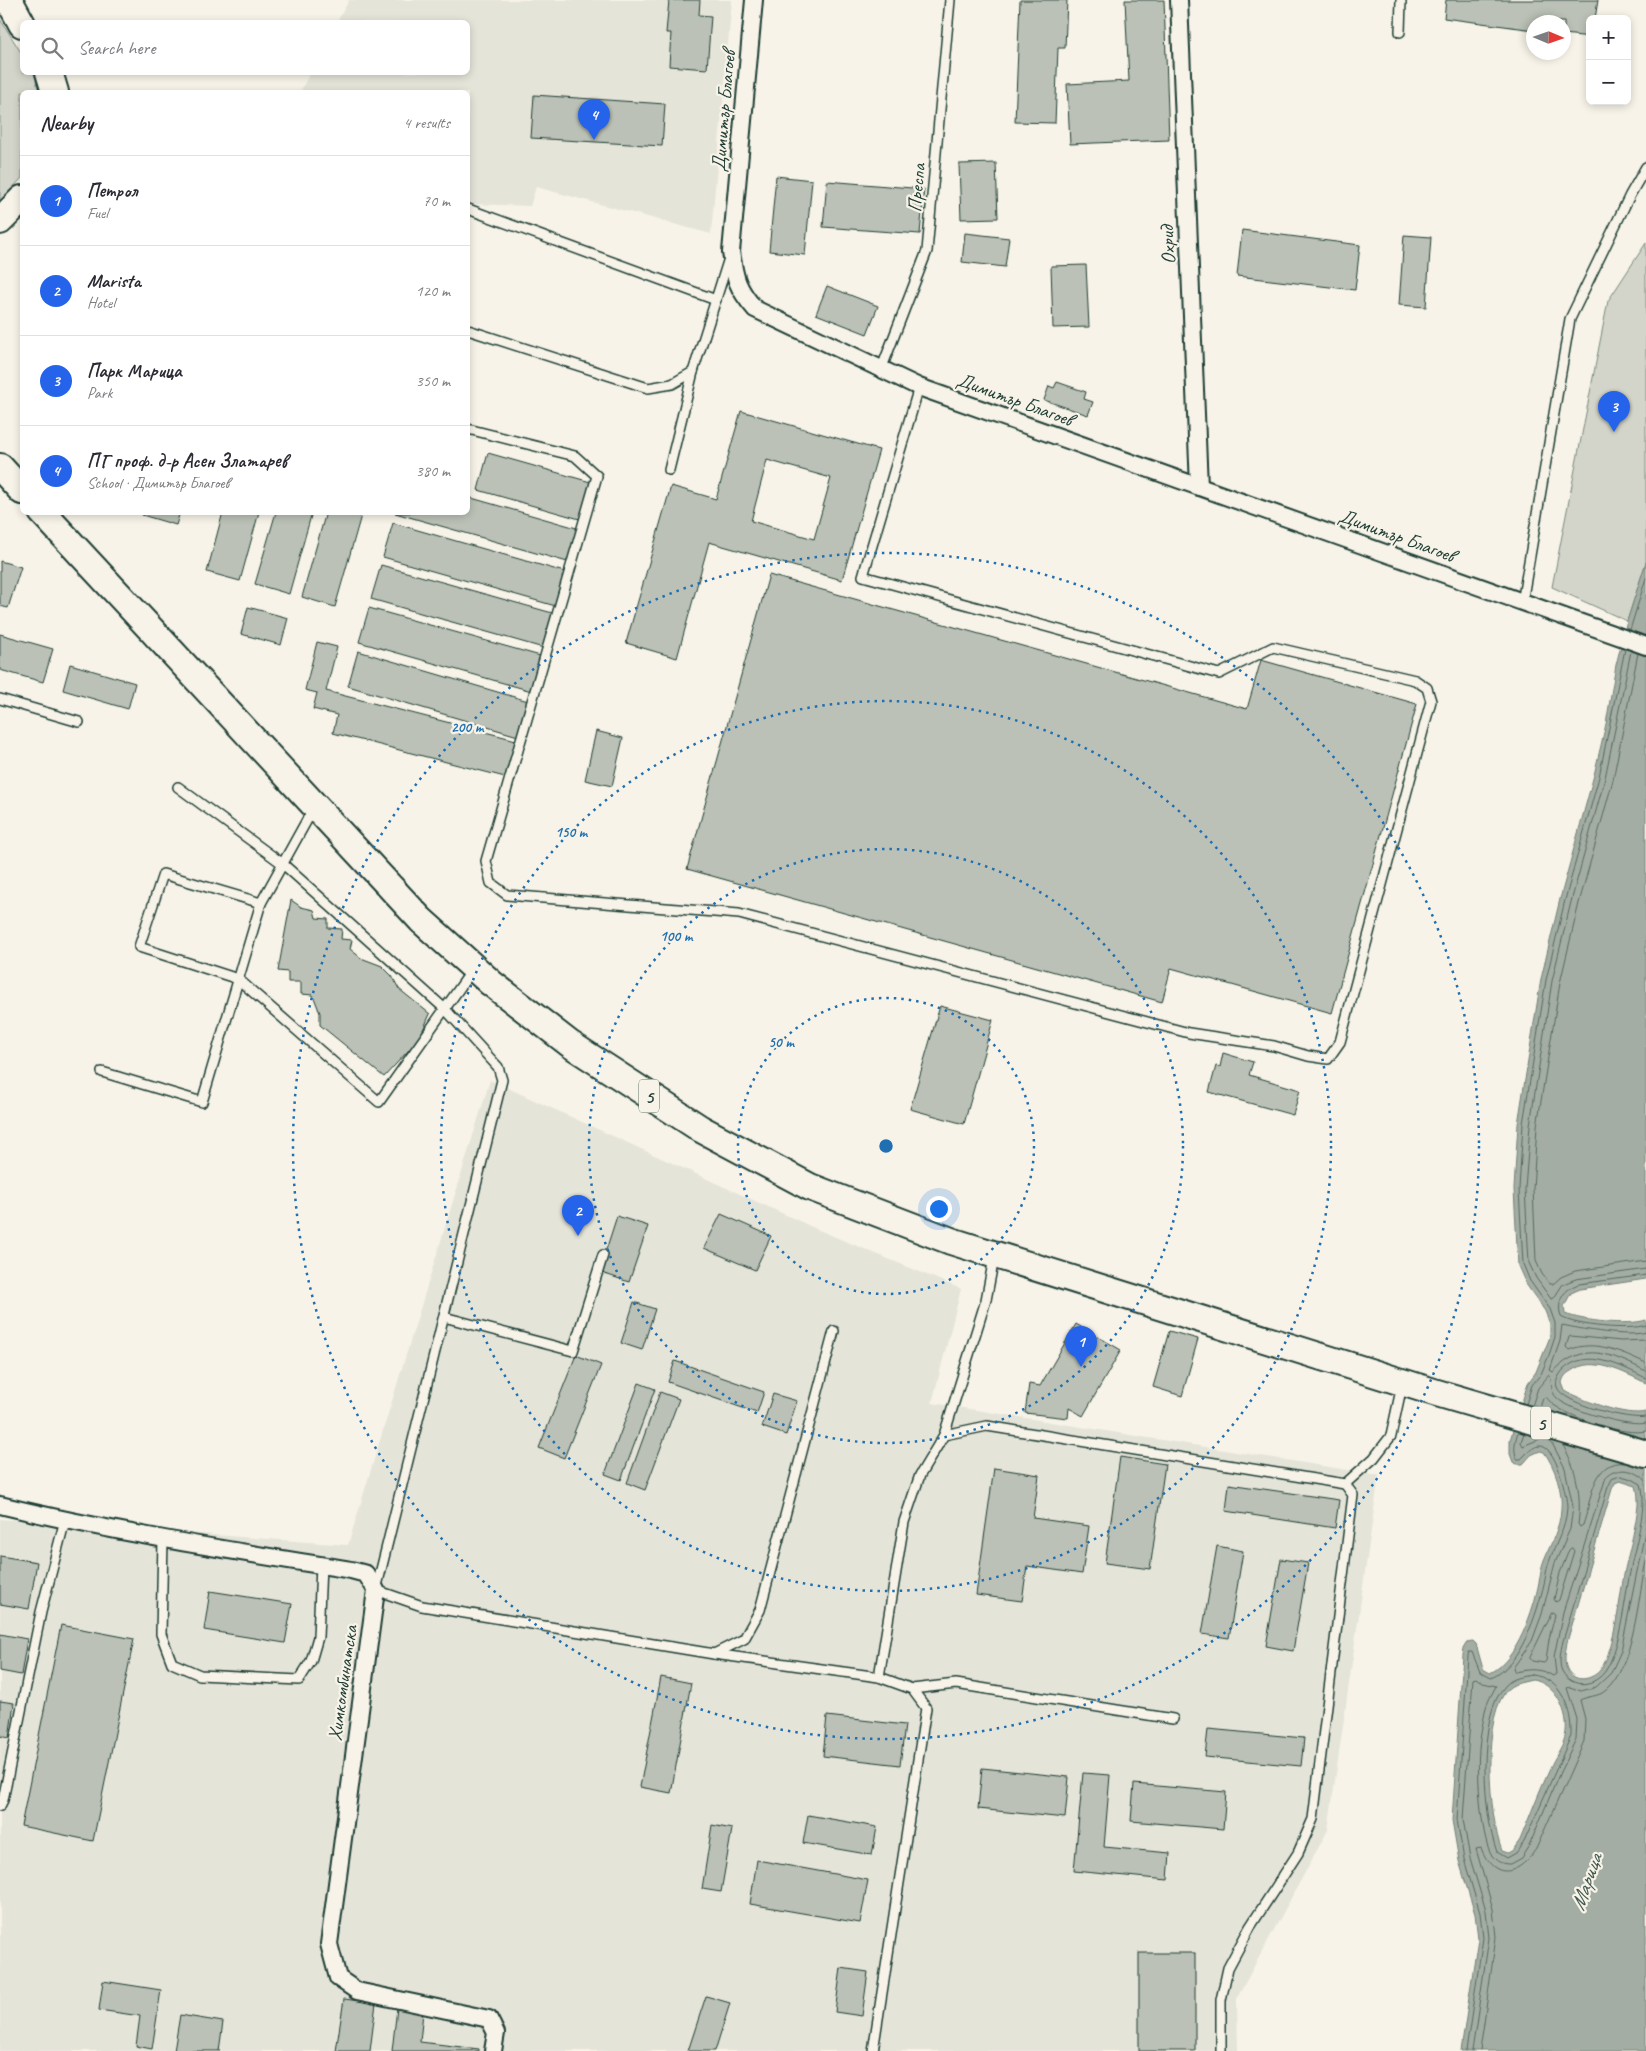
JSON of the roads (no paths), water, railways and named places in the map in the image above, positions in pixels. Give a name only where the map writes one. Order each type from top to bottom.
[{"type":"main road","points":[[50,75],[54,90]]},
{"type":"main road","points":[[0,221],[20,201]]},
{"type":"main road","points":[[0,467],[20,489]]},
{"type":"main road","name":"5","points":[[45,515],[421,920],[474,967],[570,1044],[701,1129],[810,1187],[951,1241],[1437,1393],[1646,1454]]},
{"type":"street","name":"Димитър Благоев","points":[[754,0],[731,252],[734,274],[741,292],[755,308],[919,387],[1646,646]]},
{"type":"street","name":"Охрид","points":[[1179,0],[1199,487]]},
{"type":"street","points":[[0,1505],[163,1540],[351,1570],[366,1574],[376,1590]]},
{"type":"street","name":"Химкомбинатска","points":[[376,1590],[329,1944],[331,1953],[338,1978],[357,1991],[488,2018],[496,2033],[493,2051]]},
{"type":"lane","name":"Преспа","points":[[881,370],[927,251],[950,0]]},
{"type":"lane","points":[[1400,32],[1401,0]]},
{"type":"lane","points":[[1522,603],[1570,319],[1630,195],[1646,167]]},
{"type":"lane","points":[[470,210],[716,300]]},
{"type":"lane","points":[[669,470],[693,372],[731,252]]},
{"type":"lane","points":[[470,331],[648,388],[672,384],[693,372]]},
{"type":"lane","points":[[470,430],[575,456],[598,476],[486,861],[491,883],[507,895],[739,914],[1189,1033],[1274,1046],[1308,1056],[1328,1059],[1340,1042],[1431,701],[1427,688],[1415,680],[1273,647],[1219,674],[863,576],[919,387]]},
{"type":"lane","points":[[0,699],[79,722]]},
{"type":"lane","points":[[178,787],[283,864],[445,1009],[498,1067],[502,1080],[376,1590],[422,1606],[714,1654],[879,1677],[912,1689],[956,1684],[1173,1719]]},
{"type":"lane","points":[[102,1072],[202,1102],[261,903],[315,806]]},
{"type":"lane","points":[[261,903],[163,874],[139,947],[238,979],[379,1102],[474,967]]},
{"type":"lane","points":[[444,1316],[572,1350],[603,1255]]},
{"type":"lane","points":[[879,1677],[904,1522],[920,1475],[944,1435],[986,1300],[994,1255]]},
{"type":"lane","points":[[714,1654],[744,1639],[760,1610],[834,1331]]},
{"type":"lane","points":[[1345,1484],[1374,1458],[1391,1436],[1403,1382]]},
{"type":"lane","points":[[944,1435],[987,1426],[1345,1484],[1353,1495],[1313,1819],[1298,1853],[1250,1927],[1228,1968],[1221,2000],[1221,2051]]},
{"type":"lane","points":[[0,1806],[3,1800],[40,1612],[65,1520]]},
{"type":"lane","points":[[163,1540],[161,1634],[172,1663],[200,1675],[299,1680],[312,1661],[318,1637],[321,1565]]},
{"type":"lane","points":[[873,2051],[926,1708],[912,1689]]},
{"type":"water","name":"Марица","points":[[1646,562],[1646,1279],[1580,1289],[1571,1293],[1564,1306],[1565,1314],[1583,1319],[1617,1323],[1646,1320],[1646,1383],[1609,1367],[1589,1365],[1569,1372],[1564,1377],[1562,1383],[1565,1391],[1594,1403],[1627,1412],[1646,1412],[1646,2051],[1461,2051],[1478,1938],[1475,1914],[1459,1861],[1452,1820],[1464,1650],[1466,1644],[1473,1641],[1476,1644],[1483,1669],[1490,1673],[1500,1667],[1508,1658],[1523,1633],[1533,1606],[1543,1563],[1557,1529],[1561,1509],[1561,1495],[1557,1479],[1552,1465],[1544,1452],[1540,1451],[1531,1455],[1523,1464],[1513,1462],[1510,1454],[1510,1440],[1528,1383],[1536,1372],[1550,1337],[1550,1324],[1545,1311],[1526,1284],[1518,1266],[1514,1189],[1518,1124],[1541,979],[1560,899],[1594,775],[1606,724],[1616,665],[1627,621]],"holes":[[[1620,1481],[1636,1486],[1638,1505],[1610,1648],[1606,1660],[1598,1673],[1584,1679],[1574,1677],[1570,1674],[1565,1663],[1567,1642],[1612,1489],[1615,1483]],[[1532,1680],[1548,1687],[1559,1701],[1566,1719],[1565,1737],[1520,1840],[1513,1850],[1508,1853],[1502,1851],[1497,1836],[1491,1791],[1491,1741],[1494,1719],[1501,1700],[1510,1687]]]},
{"type":"place","name":"ПГ проф. д-р Асен Златарев","points":[[594,140]]},
{"type":"place","name":"Парк Марица","points":[[1614,432]]},
{"type":"place","name":"Marista","points":[[578,1236]]},
{"type":"place","name":"Петрол","points":[[1081,1367]]}]
